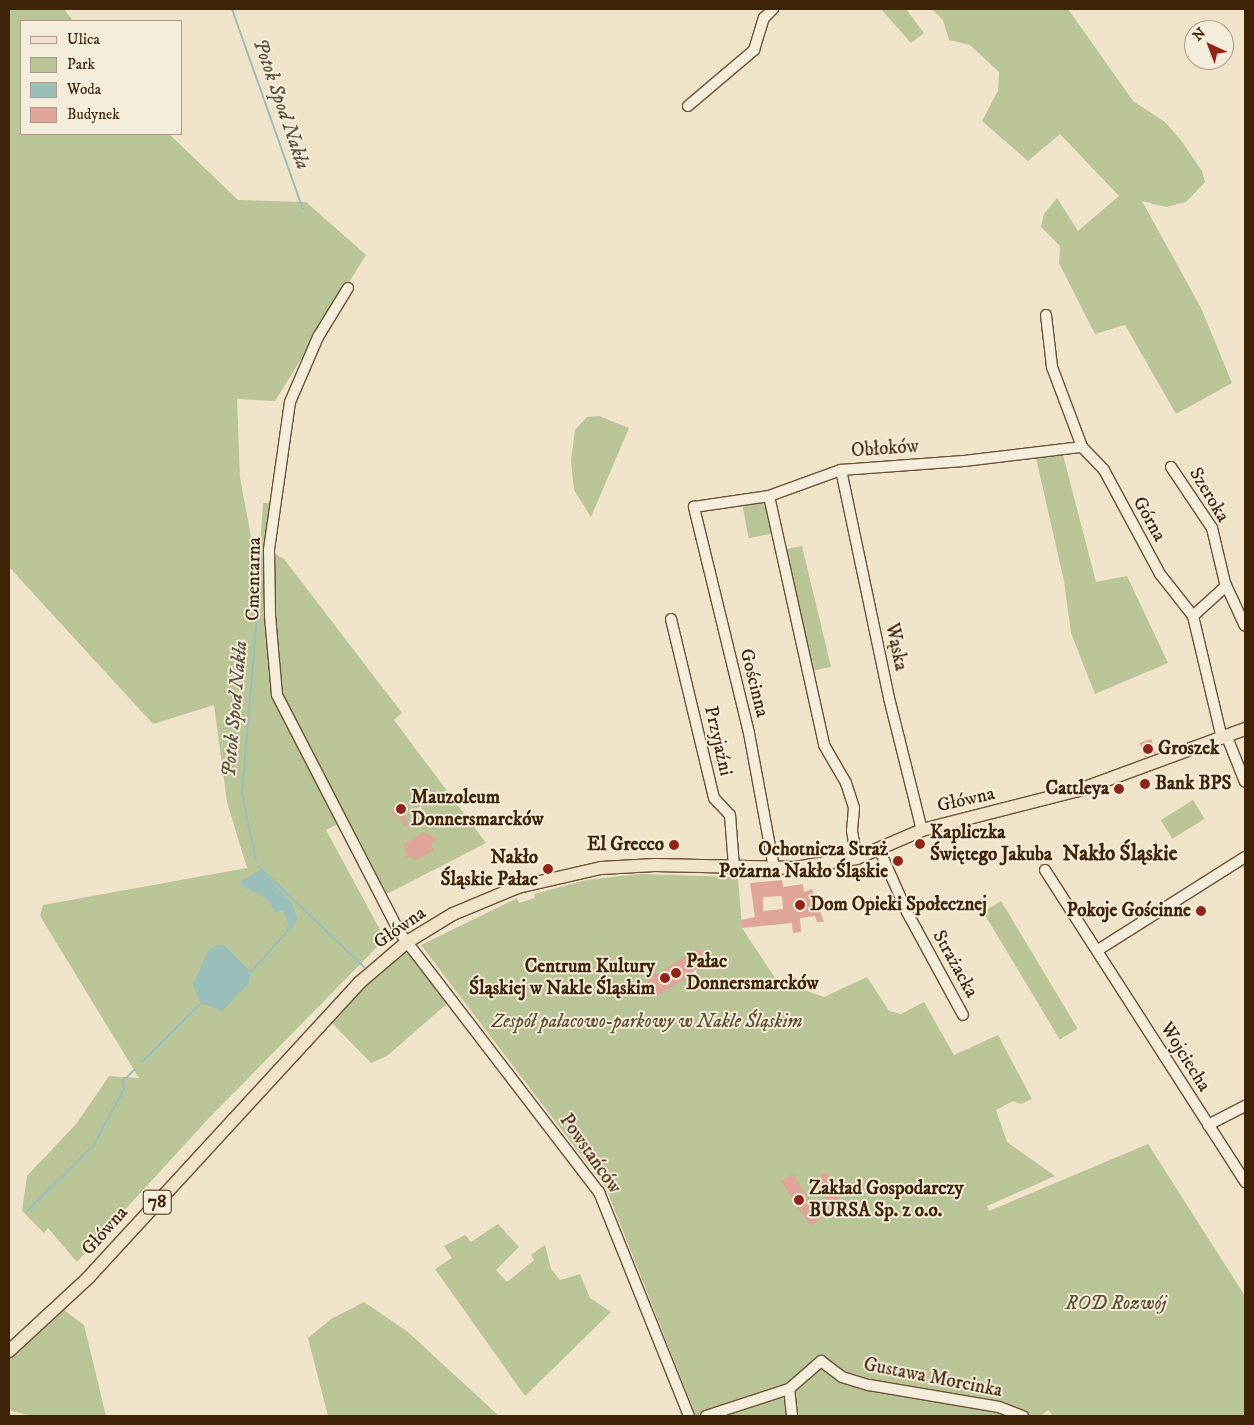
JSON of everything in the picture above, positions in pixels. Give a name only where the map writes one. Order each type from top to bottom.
[{"type":"main road","name":"Główna","points":[[9,1351],[88,1278],[328,1014],[407,942],[488,898],[565,874],[629,865],[810,867],[858,858],[922,830],[1079,790],[1245,730]]},
{"type":"street","points":[[688,106],[754,50],[764,18],[773,9]]},
{"type":"street","name":"Cmentarna","points":[[348,288],[318,337],[290,402],[269,550],[274,668],[277,695],[407,942]]},
{"type":"street","name":"Górna","points":[[1046,315],[1052,367],[1082,447],[1104,470],[1160,574],[1193,616],[1225,738],[1245,782]]},
{"type":"street","name":"Obłoków","points":[[694,507],[769,496],[842,470],[964,461],[1082,447]]},
{"type":"street","name":"Szeroka","points":[[1172,467],[1212,528],[1226,586],[1245,626]]},
{"type":"street","name":"Wąska","points":[[842,470],[888,698],[922,830]]},
{"type":"street","points":[[769,496],[824,745],[846,784],[854,808],[852,831],[858,858]]},
{"type":"street","name":"Gościnna","points":[[694,507],[749,733],[774,868]]},
{"type":"street","points":[[1193,616],[1226,586]]},
{"type":"street","name":"Przyjaźni","points":[[671,619],[714,798],[730,815],[734,867]]},
{"type":"street","name":"Strażacka","points":[[879,849],[906,912],[963,1015]]},
{"type":"street","points":[[1098,950],[1245,856]]},
{"type":"street","name":"Wojciecha","points":[[1045,870],[1245,1182]]},
{"type":"street","name":"Powstańców","points":[[407,942],[599,1192],[689,1416]]},
{"type":"street","points":[[1208,1125],[1245,1106]]},
{"type":"street","name":"Gustawa Morcinka","points":[[789,1389],[821,1361],[842,1376],[869,1385],[999,1406],[1023,1416]]},
{"type":"street","points":[[706,1416],[789,1389],[792,1416]]},
{"type":"green space","points":[[9,9],[64,9],[72,20],[20,20],[20,135],[170,135],[238,200],[306,202],[366,255],[275,401],[237,399],[240,478],[253,547],[260,547],[263,503],[276,503],[269,550],[284,559],[402,713],[394,720],[486,843],[387,894],[348,819],[326,830],[385,939],[209,1118],[77,1262],[48,1228],[44,1233],[22,1211],[27,1176],[77,1123],[109,1076],[139,1078],[40,916],[43,905],[247,868],[227,802],[214,705],[153,724],[9,567]]},
{"type":"green space","points":[[881,9],[906,9],[924,33],[911,43]]},
{"type":"green space","points":[[932,9],[1068,9],[1133,101],[1165,122],[1180,139],[1202,171],[1205,182],[1186,202],[1166,207],[1142,201],[1201,308],[1232,383],[1176,414],[1125,325],[1095,334],[1059,263],[1060,246],[1041,227],[1044,214],[1057,198],[1078,231],[1119,196],[1060,134],[1028,161],[982,121],[998,91],[999,72],[970,45],[949,40],[943,20]]},
{"type":"green space","points":[[599,416],[629,428],[591,517],[574,490],[571,461],[575,430],[587,417]]},
{"type":"green space","points":[[1063,455],[1096,582],[1127,576],[1168,663],[1095,694],[1071,633],[1064,581],[1036,458]]},
{"type":"green space","points":[[767,501],[773,533],[749,538],[742,506]]},
{"type":"green space","points":[[802,546],[831,667],[812,671],[786,549]]},
{"type":"green space","points":[[1193,800],[1205,819],[1172,839],[1161,820]]},
{"type":"green space","points":[[639,874],[738,877],[742,928],[781,987],[786,984],[824,997],[867,977],[889,1011],[901,1014],[924,1002],[954,1055],[998,1035],[1032,1099],[1021,1104],[1013,1101],[996,1110],[1007,1142],[1055,1176],[987,1206],[989,1211],[1148,1144],[1245,1296],[1245,1416],[1053,1416],[1048,1410],[1041,1416],[696,1416],[606,1188],[421,945],[517,898],[519,903],[535,898],[534,894],[586,880]]},
{"type":"green space","points":[[1001,901],[1078,1029],[1060,1040],[983,912]]},
{"type":"green space","points":[[408,948],[449,1002],[387,1056],[371,1063],[329,1020]]},
{"type":"green space","points":[[498,1224],[519,1247],[496,1270],[507,1282],[534,1260],[531,1255],[545,1245],[551,1269],[560,1280],[580,1274],[590,1298],[611,1312],[525,1396],[435,1269],[452,1258],[444,1246],[465,1235],[471,1242]]},
{"type":"green space","points":[[364,1302],[408,1332],[499,1416],[328,1416],[308,1338],[331,1319]]},
{"type":"green space","points":[[64,1310],[84,1325],[106,1416],[31,1416],[9,1410],[9,1358]]},
{"type":"water","points":[[261,870],[292,903],[297,918],[293,927],[284,935],[289,924],[283,910],[276,912],[264,897],[240,885],[244,879]]},
{"type":"water","points":[[217,945],[224,945],[251,972],[248,984],[222,1011],[201,1003],[193,985],[208,951]]},
{"type":"building","name":"Groszek","points":[[1151,739],[1156,753],[1145,757],[1140,743]]},
{"type":"building","name":"Mauzoleum Donnersmarcków","points":[[401,801],[408,810],[404,812],[408,824],[404,826],[399,815],[394,817],[392,812]]},
{"type":"building","points":[[424,832],[437,839],[431,845],[434,850],[414,861],[410,856],[407,858],[404,844]]},
{"type":"building","name":"Dom Opieki Społecznej","points":[[782,880],[783,887],[803,884],[804,892],[812,889],[824,922],[817,922],[815,916],[800,918],[801,932],[793,933],[792,923],[742,928],[741,920],[755,917],[750,883]],"holes":[[[782,896],[783,909],[763,911],[763,897]]]},
{"type":"building","name":"Pałac Donnersmarcków","points":[[694,950],[705,951],[696,958],[700,970],[655,997],[646,979],[649,974],[660,973]]},
{"type":"building","name":"Zakład Gospodarczy BURSA Sp. z o.o.","points":[[827,1172],[843,1204],[810,1226],[781,1181],[793,1174],[815,1211],[828,1203],[813,1180]]},
{"type":"waterway","name":"Potok Spod Nakła","points":[[232,9],[303,209]]},
{"type":"waterway","name":"Potok Spod Nakła","points":[[256,861],[242,794],[262,558]]},
{"type":"waterway","points":[[259,867],[364,967]]},
{"type":"waterway","name":"Potok Spod Nakła","points":[[251,972],[284,935]]},
{"type":"waterway","name":"Potok Spod Nakła","points":[[142,1062],[201,1003]]},
{"type":"waterway","name":"Potok Spod Nakła","points":[[27,1211],[93,1146],[124,1089],[123,1081],[134,1070]]},
{"type":"place","name":"Groszek","points":[[1148,749]]},
{"type":"place","name":"Bank BPS","points":[[1145,784]]},
{"type":"place","name":"Cattleya","points":[[1119,789]]},
{"type":"place","name":"Mauzoleum Donnersmarcków","points":[[401,809]]},
{"type":"place","name":"Kapliczka Świętego Jakuba","points":[[920,844]]},
{"type":"place","name":"El Grecco","points":[[674,845]]},
{"type":"place","name":"Ochotnicza Straż Pożarna Nakło Śląskie","points":[[898,861]]},
{"type":"place","name":"Nakło Śląskie Pałac","points":[[548,869]]},
{"type":"place","name":"Dom Opieki Społecznej","points":[[800,905]]},
{"type":"place","name":"Pokoje Gościnne","points":[[1201,911]]},
{"type":"place","name":"Pałac Donnersmarcków","points":[[676,973]]},
{"type":"place","name":"Centrum Kultury Śląskiej w Nakle Śląskim","points":[[665,978]]},
{"type":"place","name":"Zakład Gospodarczy BURSA Sp. z o.o.","points":[[799,1200]]},
{"type":"district","name":"Nakło Śląskie","points":[[1120,854]]},
{"type":"park label","name":"Zespół pałacowo-parkowy w Nakle Śląskim","points":[[647,1022]]},
{"type":"park label","name":"ROD Rozwój","points":[[1116,1304]]}]
